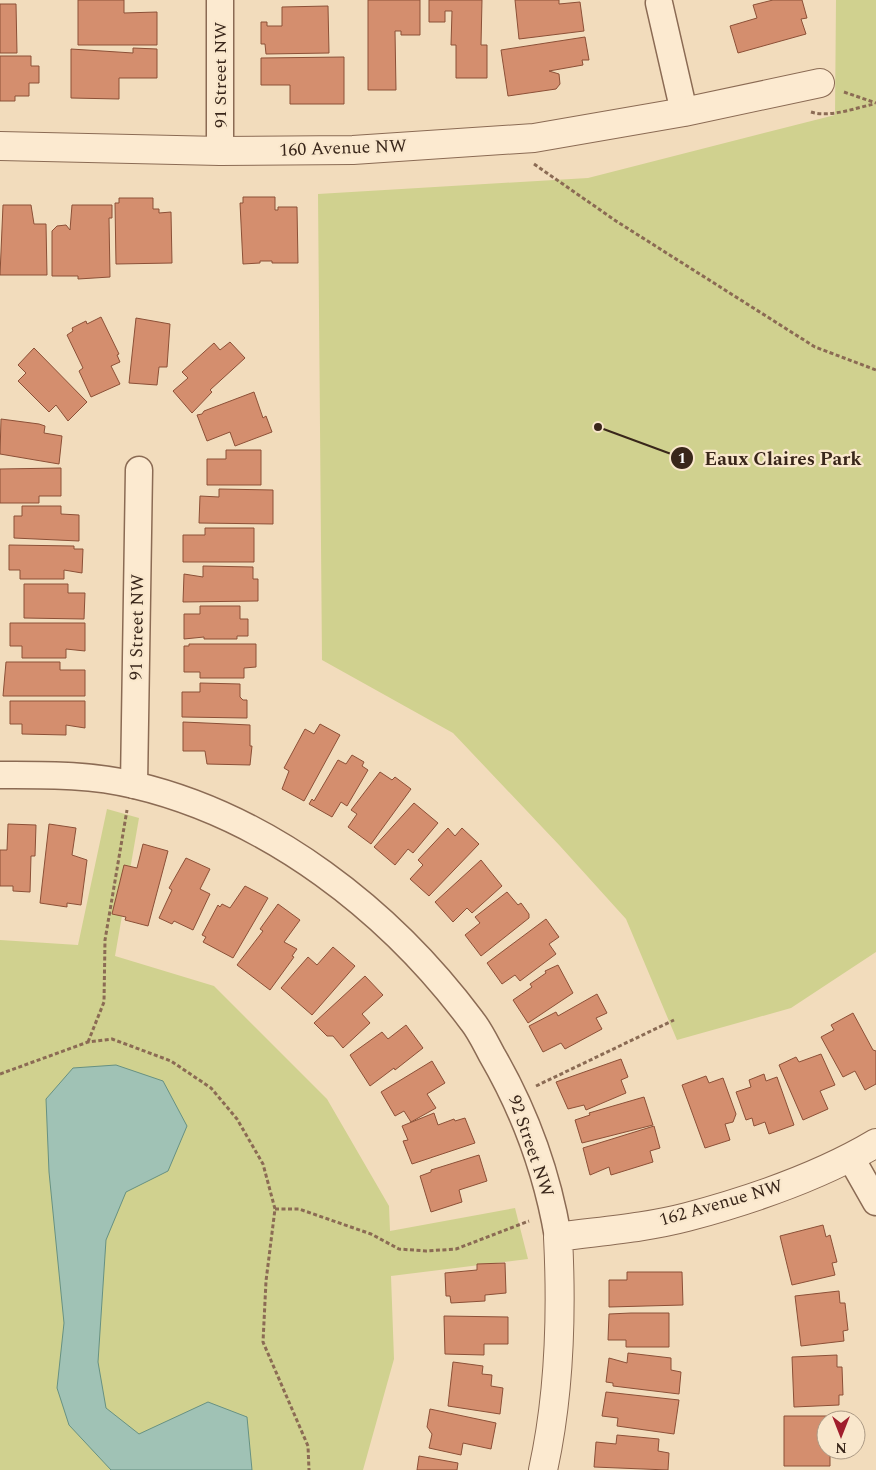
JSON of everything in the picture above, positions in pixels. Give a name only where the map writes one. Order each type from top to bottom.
[{"type":"street","name":"91 Street NW","points":[[220,0],[220,151]]},
{"type":"street","points":[[659,3],[684,112]]},
{"type":"street","name":"160 Avenue NW","points":[[0,146],[220,151],[354,150],[534,138],[684,112],[820,82]]},
{"type":"street","name":"91 Street NW","points":[[134,785],[139,470]]},
{"type":"street","name":"92 Street NW","points":[[0,775],[65,776],[134,785],[232,819],[284,847],[382,921],[419,956],[473,1022],[515,1094],[537,1152],[554,1210],[558,1237],[561,1297],[559,1356],[553,1414],[543,1470]]},
{"type":"street","name":"162 Avenue NW","points":[[558,1237],[627,1228],[686,1217],[773,1190],[851,1158],[876,1143]]},
{"type":"street","points":[[851,1158],[876,1202]]},
{"type":"path","points":[[820,82],[875,103]]},
{"type":"path","points":[[804,110],[818,114],[875,103]]},
{"type":"path","points":[[534,138],[531,162],[616,221],[815,347],[876,370]]},
{"type":"path","points":[[88,1042],[104,1002],[105,940],[127,810],[134,785]]},
{"type":"path","points":[[515,1094],[546,1083],[674,1020]]},
{"type":"path","points":[[0,1074],[88,1042],[112,1039],[171,1061],[210,1088],[237,1119],[263,1164],[275,1209],[266,1281],[263,1342],[308,1446],[308,1470]]},
{"type":"path","points":[[275,1209],[299,1209],[370,1234],[399,1249],[426,1251],[456,1249],[554,1210]]},
{"type":"green space","points":[[836,0],[876,0],[876,952],[791,1008],[677,1040],[626,919],[560,846],[453,733],[322,660],[318,194],[588,178],[835,115]]},
{"type":"green space","points":[[107,809],[139,818],[115,956],[214,986],[327,1099],[389,1206],[390,1231],[515,1208],[528,1259],[391,1276],[394,1359],[363,1470],[0,1470],[0,940],[78,945]]},
{"type":"shaded area","points":[[116,1065],[163,1081],[187,1126],[168,1171],[126,1192],[106,1240],[98,1362],[106,1408],[139,1434],[208,1402],[247,1417],[252,1470],[111,1470],[69,1425],[57,1388],[64,1323],[49,1172],[46,1099],[73,1068]]},
{"type":"building","points":[[78,0],[124,0],[124,13],[157,12],[157,45],[78,45]]},
{"type":"building","points":[[368,0],[420,0],[420,35],[401,35],[401,31],[395,31],[396,90],[368,90]]},
{"type":"building","points":[[429,0],[482,0],[481,45],[487,45],[487,78],[456,78],[456,45],[451,45],[452,11],[445,11],[445,22],[429,22]]},
{"type":"building","points":[[515,0],[559,0],[559,4],[580,2],[584,31],[519,39]]},
{"type":"building","points":[[773,0],[802,0],[807,18],[801,19],[806,34],[738,53],[730,26],[757,18],[753,5]]},
{"type":"building","points":[[0,4],[16,4],[17,53],[0,53]]},
{"type":"building","points":[[328,6],[329,53],[266,54],[265,44],[261,44],[261,22],[267,22],[267,26],[282,26],[282,7]]},
{"type":"building","points":[[585,37],[589,60],[582,60],[583,65],[549,71],[559,74],[560,84],[556,89],[508,96],[501,50]]},
{"type":"building","points":[[133,48],[157,49],[157,78],[119,78],[119,99],[71,98],[71,49],[133,53]]},
{"type":"building","points":[[0,56],[31,56],[31,66],[39,66],[39,83],[29,83],[29,96],[15,96],[15,101],[0,101]]},
{"type":"building","points":[[344,57],[344,104],[290,104],[290,85],[261,85],[261,58]]},
{"type":"building","points":[[243,197],[275,197],[275,210],[278,210],[278,207],[297,207],[298,263],[260,261],[260,263],[243,264],[240,203],[243,203]]},
{"type":"building","points":[[119,198],[153,198],[153,209],[159,209],[159,213],[171,212],[172,263],[116,264],[115,203],[119,203]]},
{"type":"building","points":[[3,205],[31,205],[34,224],[46,224],[47,275],[0,275]]},
{"type":"building","points":[[72,205],[112,205],[112,218],[109,218],[110,277],[78,279],[78,276],[52,276],[52,231],[57,226],[66,225],[70,230]]},
{"type":"building","points":[[101,317],[119,354],[117,355],[120,362],[111,366],[120,384],[91,397],[79,371],[83,368],[67,335],[73,331],[72,328],[86,321],[87,324]]},
{"type":"building","points":[[136,318],[170,324],[167,367],[159,367],[157,385],[129,383]]},
{"type":"building","points":[[230,342],[245,358],[210,390],[212,392],[192,413],[173,391],[188,378],[182,372],[214,343],[220,350]]},
{"type":"building","points":[[34,348],[87,402],[68,421],[56,405],[49,412],[18,381],[26,373],[18,365]]},
{"type":"building","points":[[254,392],[263,418],[266,416],[272,432],[235,446],[230,432],[207,441],[197,415]]},
{"type":"building","points":[[1,419],[39,424],[45,426],[44,433],[62,436],[59,464],[0,454]]},
{"type":"building","points":[[226,450],[261,450],[261,485],[207,485],[207,459],[226,459]]},
{"type":"building","points":[[61,468],[61,496],[39,496],[39,503],[0,503],[0,469]]},
{"type":"building","points":[[219,489],[273,490],[273,524],[199,523],[200,496],[219,497]]},
{"type":"building","points":[[22,506],[61,506],[61,514],[79,515],[79,541],[14,538],[14,516],[22,516]]},
{"type":"building","points":[[205,528],[254,528],[254,562],[183,562],[183,535],[205,535]]},
{"type":"building","points":[[9,545],[74,546],[74,549],[83,549],[82,573],[64,570],[64,579],[20,579],[20,570],[9,570]]},
{"type":"building","points":[[203,566],[253,567],[253,579],[258,579],[258,601],[183,602],[184,574],[203,577]]},
{"type":"building","points":[[24,584],[68,584],[68,593],[85,593],[84,619],[24,618]]},
{"type":"building","points":[[200,606],[240,606],[240,619],[248,619],[248,636],[237,636],[237,639],[204,639],[204,637],[184,639],[184,614],[200,614]]},
{"type":"building","points":[[10,623],[85,623],[85,651],[66,649],[66,658],[22,658],[22,646],[10,646]]},
{"type":"building","points":[[189,644],[256,644],[256,667],[244,668],[244,678],[200,678],[200,672],[184,672],[184,646],[189,646]]},
{"type":"building","points":[[6,662],[60,662],[60,670],[85,670],[85,696],[3,696]]},
{"type":"building","points":[[200,683],[240,684],[240,697],[243,700],[247,700],[247,718],[182,717],[182,692],[200,692]]},
{"type":"building","points":[[10,701],[85,701],[85,728],[66,725],[66,735],[22,734],[22,724],[10,724]]},
{"type":"building","points":[[183,722],[250,725],[250,746],[252,746],[250,765],[207,764],[205,751],[183,751]]},
{"type":"building","points":[[320,724],[340,735],[304,801],[282,789],[289,771],[284,768],[305,729],[314,734]]},
{"type":"building","points":[[352,755],[364,762],[362,766],[368,770],[347,806],[341,802],[332,817],[309,804],[312,799],[314,801],[338,760],[346,764]]},
{"type":"building","points":[[380,772],[392,780],[395,777],[411,789],[371,844],[348,827],[357,814],[351,810]]},
{"type":"building","points":[[414,803],[438,823],[413,853],[408,849],[395,865],[374,847]]},
{"type":"building","points":[[8,824],[36,825],[35,856],[31,856],[30,892],[13,891],[13,886],[0,886],[0,850],[7,850]]},
{"type":"building","points":[[49,824],[76,828],[72,855],[87,860],[81,905],[67,903],[67,907],[40,903]]},
{"type":"building","points":[[448,828],[455,836],[462,828],[479,844],[429,896],[410,879],[423,865],[418,860]]},
{"type":"building","points":[[143,844],[168,851],[148,926],[125,920],[126,917],[112,914],[124,865],[137,868]]},
{"type":"building","points":[[186,858],[210,869],[200,889],[210,894],[193,930],[174,921],[172,924],[159,918],[172,890],[169,888]]},
{"type":"building","points":[[481,860],[502,886],[472,913],[467,908],[453,922],[435,902]]},
{"type":"building","points":[[245,886],[268,898],[233,958],[203,942],[206,937],[202,935],[218,905],[220,907],[222,904],[230,908]]},
{"type":"building","points":[[507,892],[518,905],[521,903],[529,914],[529,918],[481,956],[465,935],[480,923],[475,917]]},
{"type":"building","points":[[278,904],[300,920],[284,942],[297,949],[292,956],[294,957],[270,990],[237,965],[263,931],[260,929]]},
{"type":"building","points":[[546,919],[559,937],[549,944],[556,954],[520,981],[515,975],[502,984],[487,963]]},
{"type":"building","points":[[333,947],[355,966],[312,1015],[281,988],[308,957],[317,965]]},
{"type":"building","points":[[558,965],[573,993],[528,1023],[513,1000],[532,987],[530,984],[546,973],[545,971]]},
{"type":"building","points":[[365,976],[383,995],[362,1014],[370,1023],[343,1048],[333,1036],[327,1036],[314,1023]]},
{"type":"building","points":[[597,994],[607,1013],[596,1018],[602,1029],[565,1049],[561,1043],[543,1052],[529,1026],[556,1012],[558,1016]]},
{"type":"building","points":[[853,1013],[873,1050],[876,1051],[876,1084],[865,1090],[855,1071],[843,1077],[821,1037],[834,1030],[831,1025]]},
{"type":"building","points":[[406,1025],[423,1048],[395,1070],[394,1068],[370,1086],[350,1055],[382,1032],[388,1039]]},
{"type":"building","points":[[821,1054],[835,1085],[820,1091],[828,1109],[803,1120],[779,1065],[796,1057],[799,1062]]},
{"type":"building","points":[[621,1059],[628,1077],[621,1080],[626,1093],[586,1110],[584,1105],[568,1109],[556,1082]]},
{"type":"building","points":[[432,1061],[445,1083],[427,1094],[436,1108],[411,1122],[404,1111],[395,1116],[381,1092]]},
{"type":"building","points":[[764,1074],[766,1081],[777,1077],[794,1125],[769,1134],[765,1122],[754,1126],[752,1118],[746,1120],[736,1092],[751,1087],[749,1080]]},
{"type":"building","points":[[706,1076],[709,1083],[723,1078],[736,1114],[733,1122],[725,1124],[730,1140],[705,1148],[682,1085]]},
{"type":"building","points":[[644,1097],[653,1125],[582,1143],[575,1120],[590,1115],[589,1113]]},
{"type":"building","points":[[434,1113],[438,1125],[454,1119],[455,1121],[465,1118],[475,1143],[412,1164],[403,1141],[408,1140],[402,1126]]},
{"type":"building","points":[[654,1126],[660,1148],[650,1151],[653,1162],[611,1175],[609,1167],[590,1175],[583,1148]]},
{"type":"building","points":[[479,1155],[487,1181],[459,1190],[462,1202],[431,1212],[420,1176],[431,1172],[431,1170]]},
{"type":"building","points":[[823,1225],[826,1237],[830,1235],[837,1262],[832,1263],[835,1275],[792,1285],[780,1236]]},
{"type":"building","points":[[505,1263],[506,1293],[485,1295],[485,1301],[451,1303],[450,1296],[446,1296],[445,1273],[477,1270],[477,1264]]},
{"type":"building","points":[[627,1272],[682,1272],[683,1305],[609,1307],[609,1280],[627,1280]]},
{"type":"building","points":[[839,1291],[840,1303],[845,1303],[848,1330],[843,1331],[844,1341],[801,1346],[795,1296]]},
{"type":"building","points":[[669,1313],[669,1347],[626,1347],[626,1340],[608,1340],[609,1314]]},
{"type":"building","points":[[444,1316],[508,1317],[508,1344],[484,1344],[484,1355],[445,1354]]},
{"type":"building","points":[[628,1353],[671,1358],[671,1370],[681,1372],[679,1394],[613,1386],[613,1383],[606,1382],[609,1358],[627,1363]]},
{"type":"building","points":[[837,1355],[837,1367],[842,1367],[843,1395],[839,1395],[839,1405],[794,1407],[792,1357]]},
{"type":"building","points":[[453,1362],[483,1366],[482,1374],[492,1375],[491,1386],[503,1388],[500,1414],[448,1406]]},
{"type":"building","points":[[606,1392],[679,1400],[674,1434],[617,1426],[618,1418],[602,1416]]},
{"type":"building","points":[[430,1409],[496,1423],[491,1449],[463,1443],[461,1455],[429,1448],[432,1434],[427,1427]]},
{"type":"building","points":[[784,1416],[816,1416],[816,1460],[830,1460],[830,1466],[784,1466]]},
{"type":"building","points":[[617,1435],[659,1439],[658,1451],[669,1453],[668,1470],[594,1467],[596,1442],[616,1444]]},
{"type":"building","points":[[419,1456],[458,1463],[457,1470],[417,1470]]},
{"type":"place","name":"Eaux Claires Park","points":[[598,427]]}]
